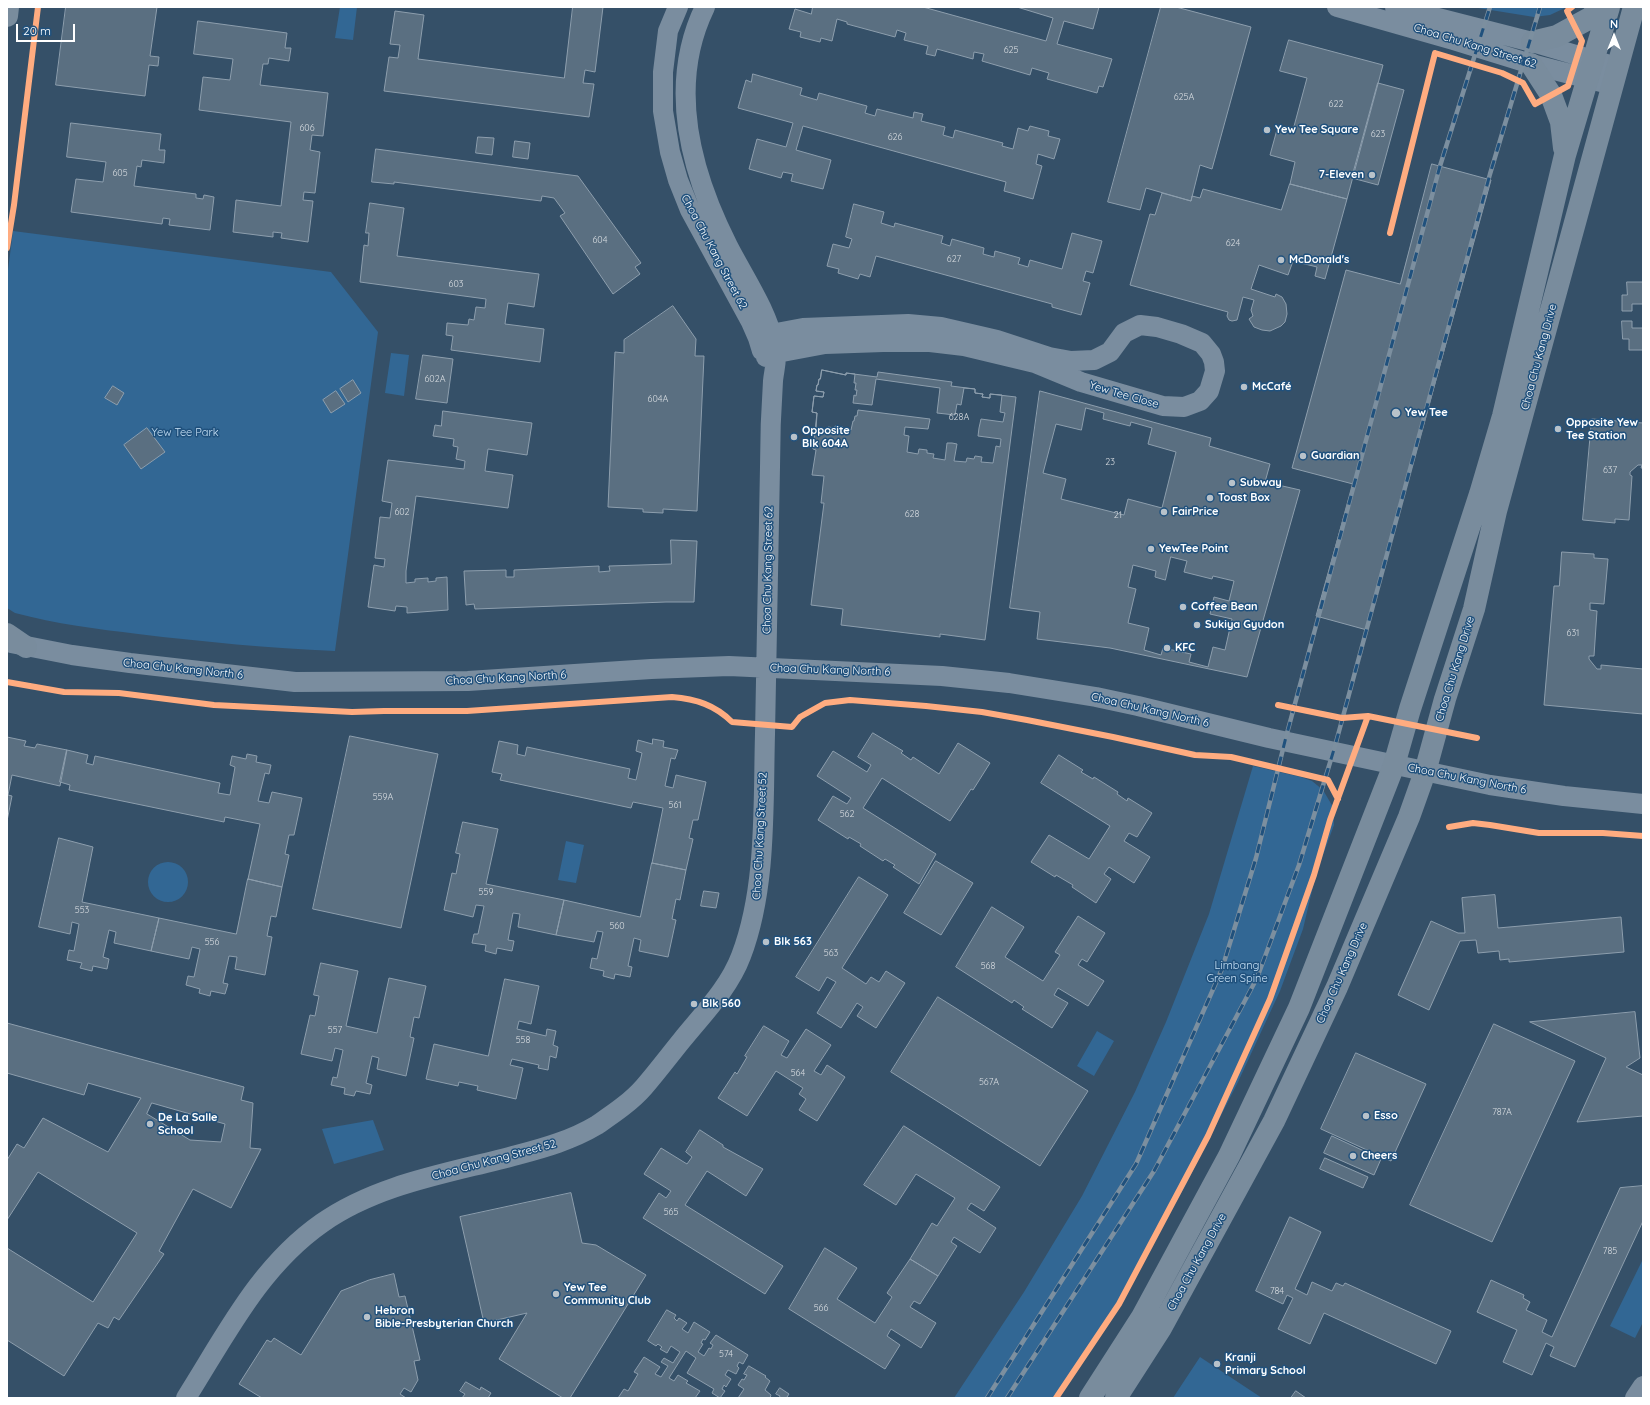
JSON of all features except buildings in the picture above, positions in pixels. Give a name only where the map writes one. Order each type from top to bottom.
[{"type":"main road","points":[[7,16],[8,7]]},
{"type":"main road","points":[[1532,42],[1556,36],[1590,18],[1601,7]]},
{"type":"main road","name":"Choa Chu Kang Drive","points":[[1090,1398],[1142,1317],[1229,1156],[1299,1008],[1394,765],[1410,709],[1480,494],[1503,416],[1565,155],[1609,7]]},
{"type":"main road","name":"Choa Chu Kang Drive","points":[[1116,1398],[1161,1328],[1274,1121],[1328,1006],[1397,849],[1425,772],[1445,699],[1474,609],[1496,511],[1634,7]]},
{"type":"main road","points":[[1531,64],[1551,95],[1561,122],[1565,155]]},
{"type":"main road","points":[[7,634],[13,647]]},
{"type":"street","name":"Choa Chu Kang Street 62","points":[[678,7],[668,31],[663,72],[663,111],[670,152],[678,180],[690,210],[765,336],[773,376],[766,668]]},
{"type":"street","name":"Choa Chu Kang Street 62","points":[[705,7],[695,28],[686,71],[686,108],[691,147],[707,201],[727,245],[767,317],[765,336]]},
{"type":"street","name":"Choa Chu Kang Street 62","points":[[1336,7],[1406,26],[1531,64],[1590,70],[1615,76]]},
{"type":"street","name":"Choa Chu Kang Street 62","points":[[1395,7],[1532,42],[1590,70]]},
{"type":"street","name":"Yew Tee Close","points":[[765,336],[803,328],[908,324],[941,327],[997,340],[1049,357],[1071,361],[1094,360],[1110,352],[1124,333],[1140,325],[1157,327],[1181,334],[1202,343],[1214,362],[1215,371],[1209,391],[1200,401],[1184,407],[1162,406],[1081,382],[1035,363],[964,346],[930,342],[825,344],[808,346],[770,355]]},
{"type":"street","name":"Choa Chu Kang North 6","points":[[13,647],[130,663],[295,682],[468,681],[651,669],[729,666],[899,673],[1009,683],[1126,704],[1269,738],[1490,785],[1564,796],[1643,804]]},
{"type":"street","name":"Choa Chu Kang Street 52","points":[[186,1398],[252,1294],[277,1261],[319,1225],[362,1201],[400,1185],[550,1146],[594,1127],[628,1103],[644,1088],[718,996],[733,973],[756,910],[763,829],[766,668]]},
{"type":"street","points":[[1635,1398],[1643,1386]]},
{"type":"green space","points":[[340,7],[357,7],[353,40],[335,38]]},
{"type":"green space","points":[[1472,7],[1567,7],[1550,15],[1534,17]]},
{"type":"green space","name":"Yew Tee Park","points":[[13,231],[331,272],[378,332],[335,651],[236,644],[107,630],[30,617],[15,613],[7,608],[7,278]]},
{"type":"green space","points":[[391,353],[409,355],[404,396],[385,393]]},
{"type":"green space","name":"Limbang Green Spine","points":[[1253,766],[1312,781],[1323,790],[1333,807],[1334,825],[1316,874],[1303,929],[1280,991],[1238,1082],[1184,1188],[1116,1305],[1058,1398],[954,1398],[1024,1292],[1082,1196],[1135,1092],[1166,1022],[1209,914]]},
{"type":"green space","points":[[566,841],[584,845],[576,883],[558,880]]},
{"type":"green space","points":[[172,862],[179,865],[185,871],[188,882],[187,890],[179,899],[172,902],[164,902],[157,899],[149,890],[148,878],[151,871],[160,863]]},
{"type":"green space","points":[[1097,1031],[1114,1041],[1094,1076],[1077,1066]]},
{"type":"green space","points":[[373,1120],[384,1150],[334,1164],[322,1129]]},
{"type":"green space","points":[[1642,1261],[1643,1322],[1635,1338],[1610,1326]]},
{"type":"green space","points":[[1200,1357],[1262,1398],[1173,1398]]},
{"type":"railway","points":[[987,1398],[1136,1164],[1222,969],[1256,858],[1286,737],[1440,166],[1490,7]]},
{"type":"railway","points":[[1007,1398],[1154,1171],[1257,978],[1299,865],[1335,746],[1490,174],[1540,7]]},
{"type":"cycle path","points":[[7,248],[14,205],[38,7]]},
{"type":"cycle path","points":[[1390,233],[1435,53],[1502,73],[1523,83],[1535,104],[1568,86],[1582,41],[1567,11],[1572,7]]},
{"type":"cycle path","points":[[7,682],[64,692],[119,693],[214,705],[352,712],[467,711],[672,697],[689,699],[705,704],[719,711],[732,722],[792,727],[800,717],[825,703],[850,700],[926,706],[982,712],[1027,720],[1195,755],[1231,757],[1328,780],[1338,799]]},
{"type":"cycle path","points":[[1278,705],[1342,718],[1368,716],[1477,738]]},
{"type":"cycle path","points":[[1056,1398],[1119,1304],[1208,1136],[1270,999],[1314,875],[1330,820],[1368,716]]},
{"type":"cycle path","points":[[1449,827],[1473,823],[1539,833],[1603,833],[1643,836]]},
{"type":"place","name":"Yew Tee Square","points":[[1267,130]]},
{"type":"place","name":"7-Eleven","points":[[1372,175]]},
{"type":"place","name":"McDonald's","points":[[1281,260]]},
{"type":"place","name":"McCafé","points":[[1244,387]]},
{"type":"place","name":"Yew Tee","points":[[1396,413]]},
{"type":"place","name":"Opposite Yew Tee Station","points":[[1558,429]]},
{"type":"place","name":"Opposite Blk 604A","points":[[794,437]]},
{"type":"place","name":"Guardian","points":[[1303,456]]},
{"type":"place","name":"Subway","points":[[1232,483]]},
{"type":"place","name":"Toast Box","points":[[1210,498]]},
{"type":"place","name":"FairPrice","points":[[1164,512]]},
{"type":"place","name":"YewTee Point","points":[[1151,549]]},
{"type":"place","name":"Coffee Bean","points":[[1183,607]]},
{"type":"place","name":"Sukiya Gyudon","points":[[1197,625]]},
{"type":"place","name":"KFC","points":[[1167,648]]},
{"type":"place","name":"Blk 563","points":[[766,942]]},
{"type":"place","name":"Blk 560","points":[[694,1004]]},
{"type":"place","name":"Esso","points":[[1366,1116]]},
{"type":"place","name":"De La Salle School","points":[[150,1124]]},
{"type":"place","name":"Cheers","points":[[1353,1156]]},
{"type":"place","name":"Yew Tee Community Club","points":[[556,1294]]},
{"type":"place","name":"Hebron Bible-Presbyterian Church","points":[[367,1317]]},
{"type":"place","name":"Kranji Primary School","points":[[1217,1364]]}]
